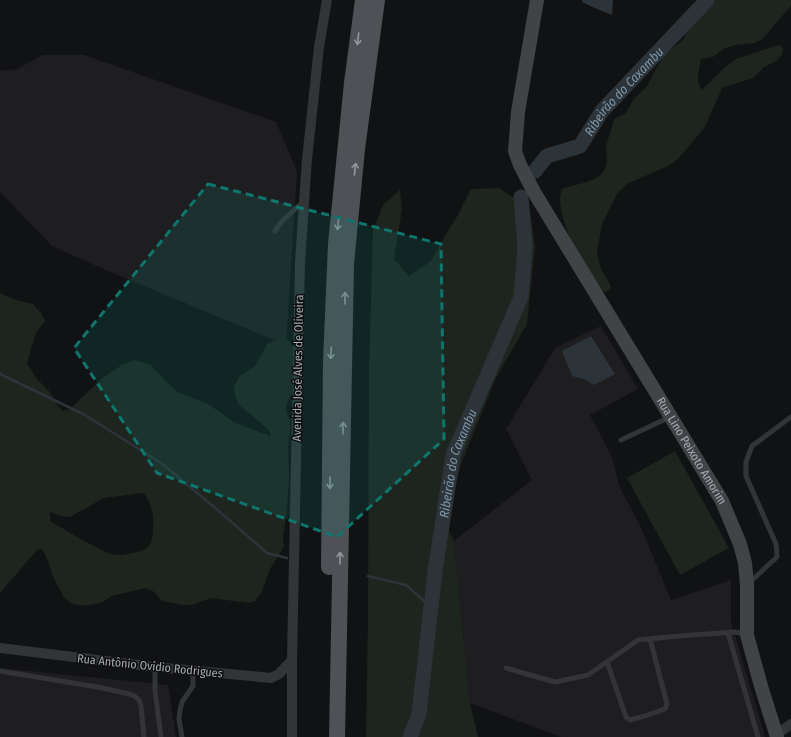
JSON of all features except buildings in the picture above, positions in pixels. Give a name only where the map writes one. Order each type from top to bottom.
[{"type":"main road","points":[[327,737],[331,361],[336,244],[352,83],[363,0]]},
{"type":"main road","points":[[337,737],[346,264],[357,149],[377,0]]},
{"type":"street","name":"Avenida José Alves de Oliveira","points":[[292,737],[292,660],[300,270],[307,159],[319,47],[327,0]]},
{"type":"street","name":"Rua Lino Peixoto Amorim","points":[[537,0],[518,112],[515,151],[520,166],[534,192],[722,501],[732,523],[745,563],[747,585],[747,635],[777,736]]},
{"type":"street","name":"Rua Antônio Ovídio Rodrigues","points":[[0,648],[155,668],[271,678],[279,674],[292,660]]},
{"type":"street","points":[[777,736],[791,724]]},
{"type":"lane","points":[[275,231],[282,221],[304,202]]},
{"type":"lane","points":[[747,585],[777,557],[776,544],[746,476],[746,462],[752,446],[791,416]]},
{"type":"lane","points":[[621,440],[671,417]]},
{"type":"lane","points":[[506,668],[555,682],[588,675],[638,640],[735,632],[747,635]]},
{"type":"lane","points":[[728,633],[758,737]]},
{"type":"lane","points":[[607,662],[626,717],[630,720],[665,709],[667,704],[650,639]]},
{"type":"lane","points":[[155,668],[155,691],[162,737]]},
{"type":"lane","points":[[0,671],[103,688],[133,695],[141,706],[144,737]]},
{"type":"lane","points":[[182,737],[179,718],[180,710],[182,702],[193,686],[192,671]]},
{"type":"highlighted area","points":[[208,184],[441,244],[444,439],[337,537],[157,473],[74,348]]},
{"type":"shaded area","points":[[582,0],[613,0],[612,15],[582,2]]},
{"type":"shaded area","points":[[704,0],[791,0],[791,6],[762,39],[755,43],[735,45],[723,49],[713,57],[701,59],[698,79],[702,90],[725,67],[736,59],[780,45],[783,48],[782,54],[777,61],[764,67],[753,78],[722,88],[705,127],[678,159],[668,166],[627,184],[617,194],[602,224],[597,252],[600,267],[611,288],[605,292],[597,286],[589,276],[575,250],[564,221],[561,208],[560,197],[562,189],[590,181],[602,173],[605,169],[607,161],[606,148],[614,119],[625,114],[634,99],[647,86],[663,56],[682,41],[703,7]]},
{"type":"shaded area","points":[[43,55],[84,55],[276,122],[297,171],[286,345],[108,271],[52,246],[0,192],[0,71],[17,69]]},
{"type":"shaded area","points":[[499,188],[530,209],[535,247],[527,324],[496,378],[461,464],[446,525],[454,541],[470,703],[478,737],[366,737],[369,371],[373,230],[383,205],[400,190],[402,209],[394,259],[409,276],[431,261],[458,215],[471,189]]},
{"type":"shaded area","points":[[0,293],[16,300],[33,304],[41,313],[45,321],[36,333],[27,363],[36,378],[50,392],[58,406],[63,411],[70,409],[101,379],[122,365],[134,360],[151,365],[169,385],[178,392],[208,404],[235,423],[270,436],[271,434],[267,428],[239,405],[235,396],[234,387],[239,377],[255,366],[268,343],[281,338],[285,338],[290,342],[294,350],[292,391],[285,409],[290,421],[290,433],[288,448],[289,477],[286,519],[283,535],[284,547],[270,569],[262,592],[255,601],[249,603],[211,598],[192,605],[183,605],[162,601],[153,591],[145,588],[112,596],[101,603],[82,606],[70,603],[64,597],[54,579],[45,554],[42,550],[38,549],[0,593]],"holes":[[[143,493],[146,496],[152,513],[152,538],[149,546],[138,552],[119,555],[110,553],[93,546],[51,522],[50,512],[61,516],[70,517],[104,498]]]},
{"type":"shaded area","points":[[601,326],[638,389],[590,415],[612,457],[620,488],[640,525],[671,600],[731,580],[731,622],[765,737],[561,737],[470,703],[454,541],[532,480],[506,429],[555,348]]},
{"type":"shaded area","points":[[591,336],[615,374],[594,385],[584,379],[572,376],[562,351]]},
{"type":"shaded area","points":[[675,451],[729,548],[680,575],[627,478]]},
{"type":"shaded area","points":[[0,668],[168,685],[176,737],[0,737]]},
{"type":"waterway","name":"Ribeirão do Caxambu","points":[[535,171],[547,156],[580,146],[602,111],[707,0]]},
{"type":"waterway","name":"Ribeirão do Caxambu","points":[[410,737],[419,714],[435,571],[453,455],[521,297],[525,247],[521,197]]},
{"type":"waterway","points":[[0,374],[85,415],[161,463],[267,553],[287,558]]},
{"type":"waterway","points":[[368,576],[406,585],[431,607]]}]
